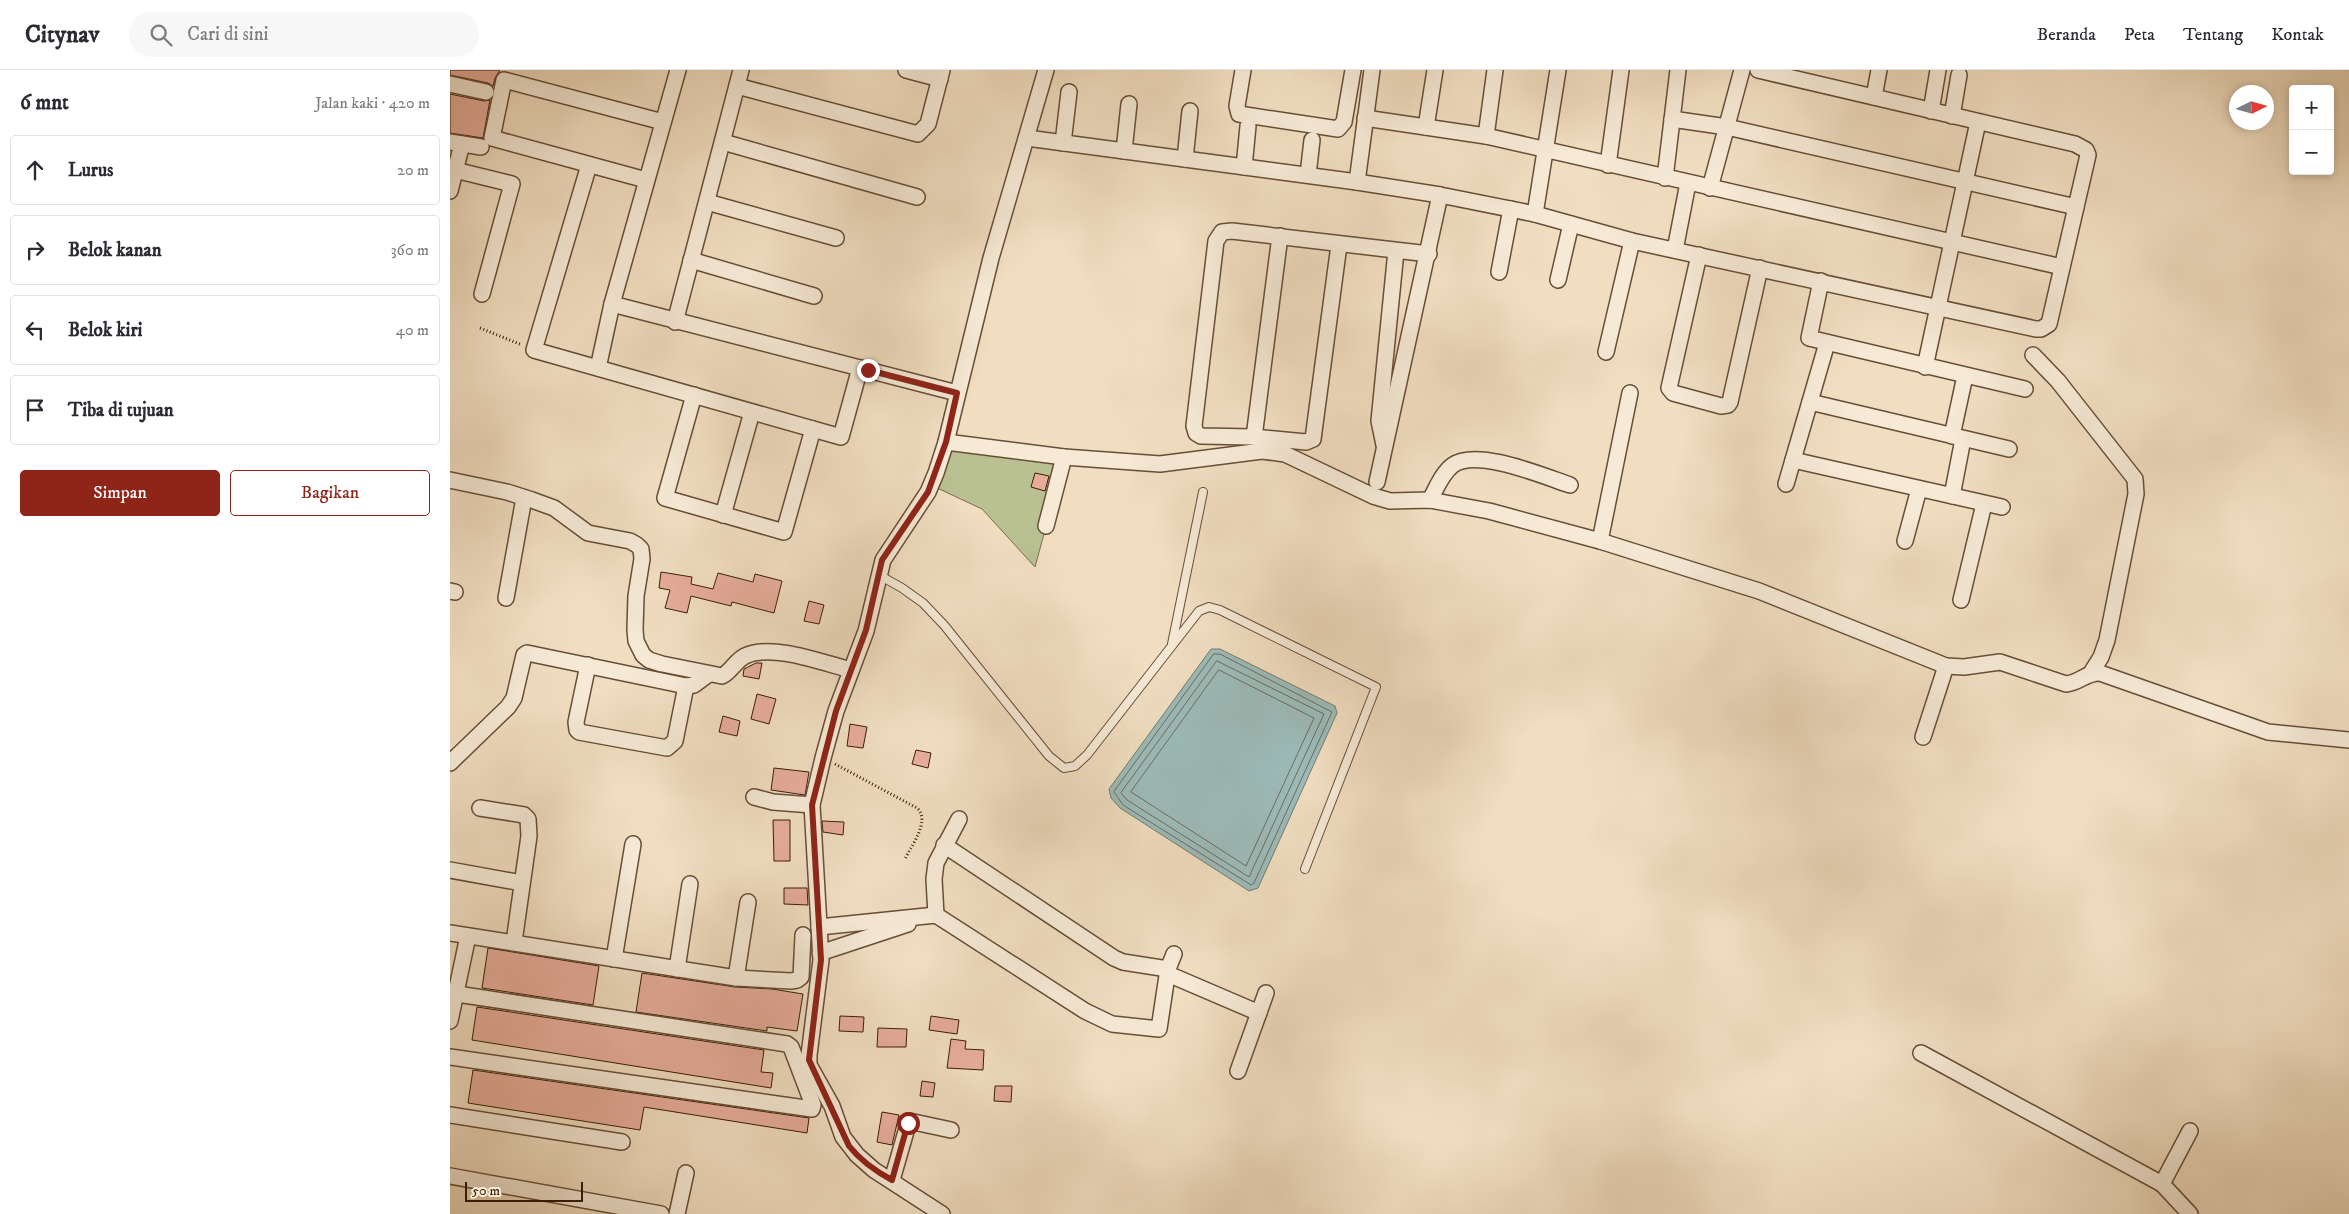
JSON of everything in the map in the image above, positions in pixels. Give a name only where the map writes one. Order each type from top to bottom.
[{"type":"street","points":[[598,368],[612,304],[678,70]]},
{"type":"street","points":[[675,322],[741,70]]},
{"type":"street","points":[[737,86],[918,134],[928,124],[941,74],[906,70]]},
{"type":"street","points":[[942,1214],[874,1170],[849,1146],[809,1064],[808,1055],[818,990],[820,953],[812,805],[836,711],[866,630],[882,560],[928,492],[946,442],[992,258],[1046,70]]},
{"type":"street","points":[[1243,70],[1237,106],[1239,114],[1338,129],[1344,122],[1353,70]]},
{"type":"street","points":[[1357,182],[1372,70]]},
{"type":"street","points":[[1426,127],[1435,70]]},
{"type":"street","points":[[1486,136],[1495,70]]},
{"type":"street","points":[[1535,214],[1558,70]]},
{"type":"street","points":[[1608,165],[1621,70]]},
{"type":"street","points":[[1665,178],[1678,70]]},
{"type":"street","points":[[1710,188],[1742,70]]},
{"type":"street","points":[[1028,138],[1357,182],[1440,195],[1535,214],[1632,241],[2041,329],[2049,324],[2088,155],[2081,145],[1874,97],[1815,77],[1758,70]]},
{"type":"street","points":[[1874,97],[1879,70]]},
{"type":"street","points":[[1931,111],[1938,70]]},
{"type":"street","points":[[1952,116],[1959,75]]},
{"type":"street","points":[[646,180],[492,138],[504,80],[663,122]]},
{"type":"street","points":[[450,84],[486,92]]},
{"type":"street","points":[[1063,143],[1069,92]]},
{"type":"street","points":[[1124,151],[1129,104]]},
{"type":"street","points":[[1185,159],[1190,112]]},
{"type":"street","points":[[1365,118],[1486,136],[1546,148],[1608,165],[2062,267]]},
{"type":"street","points":[[1672,119],[1727,127],[2076,207]]},
{"type":"street","points":[[1925,367],[1978,122]]},
{"type":"street","points":[[1244,167],[1248,126]]},
{"type":"street","points":[[1308,176],[1312,140]]},
{"type":"street","points":[[723,142],[917,197]]},
{"type":"street","points":[[450,191],[455,170],[456,143],[481,147]]},
{"type":"street","points":[[589,165],[534,350],[840,437],[860,368]]},
{"type":"street","points":[[455,170],[512,184],[482,294]]},
{"type":"street","points":[[1675,250],[1688,183]]},
{"type":"street","points":[[1377,482],[1429,254],[1440,195]]},
{"type":"street","points":[[707,202],[836,238]]},
{"type":"street","points":[[1499,272],[1511,209]]},
{"type":"street","points":[[1558,280],[1571,224]]},
{"type":"street","points":[[1340,244],[1314,439],[1306,442],[1254,437],[1201,436],[1196,433],[1194,426],[1216,241],[1222,232],[1280,236],[1429,254]]},
{"type":"street","points":[[1254,437],[1280,236]]},
{"type":"street","points":[[1606,352],[1632,241]]},
{"type":"street","points":[[1385,449],[1379,421],[1396,251]]},
{"type":"street","points":[[1699,255],[1669,388],[1673,393],[1721,406],[1728,405],[1731,398],[1760,268]]},
{"type":"street","points":[[691,260],[814,296]]},
{"type":"street","points":[[1821,282],[1808,337],[1925,367],[2025,389]]},
{"type":"street","points":[[612,304],[675,322],[957,393]]},
{"type":"street","points":[[1786,484],[1827,342]]},
{"type":"street","points":[[946,442],[1064,457],[1160,464],[1262,451],[1285,454],[1373,496],[1390,501],[1430,500],[1489,511],[1600,541],[1759,591],[1946,666],[1964,667],[2000,662],[2066,684],[2072,684],[2091,673],[2101,657],[2107,640],[2136,494],[2136,479],[2058,380],[2033,355]]},
{"type":"street","points":[[1952,496],[1965,376]]},
{"type":"street","points":[[1600,541],[1630,393]]},
{"type":"street","points":[[694,396],[665,498],[784,532],[813,429]]},
{"type":"street","points":[[1810,402],[2009,449]]},
{"type":"street","points":[[723,515],[752,412]]},
{"type":"street","points":[[1046,526],[1064,457]]},
{"type":"street","points":[[1430,500],[1440,480],[1450,466],[1462,460],[1477,459],[1506,465],[1570,485]]},
{"type":"street","points":[[1794,460],[2002,507]]},
{"type":"street","points":[[450,480],[524,498],[554,508],[588,533],[638,545],[641,549],[642,560],[635,613],[636,641],[648,660],[722,676],[743,657],[773,652],[851,670]]},
{"type":"street","points":[[1905,541],[1919,488]]},
{"type":"street","points":[[506,598],[524,498]]},
{"type":"street","points":[[1961,600],[1984,504]]},
{"type":"street","points":[[450,763],[508,707],[514,698],[524,655],[531,652],[686,686],[694,686],[709,674]]},
{"type":"street","points":[[588,665],[576,722],[576,727],[580,732],[668,748],[675,741],[686,686]]},
{"type":"street","points":[[1923,737],[1946,666]]},
{"type":"street","points":[[2091,673],[2108,676],[2268,732],[2349,740]]},
{"type":"street","points":[[754,797],[773,802],[812,805]]},
{"type":"street","points":[[480,808],[524,815],[528,819],[530,826],[514,942]]},
{"type":"street","points":[[936,915],[936,863],[944,845],[960,819]]},
{"type":"street","points":[[614,959],[633,844]]},
{"type":"street","points":[[944,845],[1114,958],[1123,962],[1168,972],[1259,1013]]},
{"type":"street","points":[[450,870],[522,883]]},
{"type":"street","points":[[677,968],[690,884]]},
{"type":"street","points":[[736,978],[748,902]]},
{"type":"street","points":[[819,927],[936,915],[1085,1012],[1112,1024],[1159,1029],[1168,972],[1174,954]]},
{"type":"street","points":[[820,953],[936,915]]},
{"type":"street","points":[[450,933],[736,978],[797,980],[801,976],[803,935]]},
{"type":"street","points":[[450,1021],[468,936]]},
{"type":"street","points":[[450,1058],[812,1109],[813,1105],[791,1047],[787,1044],[457,994]]},
{"type":"street","points":[[1238,1071],[1266,994]]},
{"type":"street","points":[[1921,1053],[2162,1184],[2190,1214]]},
{"type":"street","points":[[450,1115],[622,1142]]},
{"type":"street","points":[[892,1180],[909,1121],[951,1130]]},
{"type":"street","points":[[2162,1184],[2190,1131]]},
{"type":"street","points":[[677,1214],[686,1173]]},
{"type":"street","points":[[450,1176],[661,1214]]},
{"type":"lane","points":[[1172,646],[1203,492]]},
{"type":"lane","points":[[879,575],[923,603],[939,619],[1049,756],[1064,768],[1075,766],[1087,755],[1199,611],[1209,607],[1220,610],[1376,687],[1305,869]]},
{"type":"path","points":[[480,328],[534,350]]},
{"type":"path","points":[[823,758],[920,811],[923,822],[905,859]]},
{"type":"green space","points":[[949,439],[1066,453],[1035,567],[982,509],[935,487]]},
{"type":"water","points":[[1211,649],[1220,649],[1335,706],[1337,713],[1258,888],[1249,891],[1120,808],[1111,798],[1109,789]]},
{"type":"building","points":[[450,70],[500,70],[493,86],[488,83],[450,75]]},
{"type":"building","points":[[450,94],[484,101],[490,100],[483,138],[450,133]]},
{"type":"building","points":[[1035,473],[1049,476],[1045,491],[1031,487]]},
{"type":"building","points":[[661,572],[692,577],[691,584],[713,589],[718,573],[753,582],[755,574],[782,581],[774,613],[732,602],[731,606],[691,596],[687,613],[665,608],[670,590],[659,588]]},
{"type":"building","points":[[809,601],[824,605],[819,624],[804,621]]},
{"type":"building","points":[[756,663],[762,663],[759,679],[743,676],[744,669]]},
{"type":"building","points":[[757,694],[776,699],[769,724],[751,719]]},
{"type":"building","points":[[723,716],[740,721],[737,736],[719,732]]},
{"type":"building","points":[[850,724],[867,727],[863,748],[847,746]]},
{"type":"building","points":[[916,750],[931,753],[928,768],[912,764]]},
{"type":"building","points":[[774,768],[809,772],[805,795],[771,790]]},
{"type":"building","points":[[773,820],[790,820],[790,861],[774,861]]},
{"type":"building","points":[[822,821],[844,822],[843,835],[823,832]]},
{"type":"building","points":[[784,888],[807,888],[808,905],[784,904]]},
{"type":"building","points":[[488,948],[599,966],[593,1005],[482,988]]},
{"type":"building","points":[[642,973],[735,987],[772,989],[803,994],[797,1031],[767,1027],[767,1031],[636,1012]]},
{"type":"building","points":[[477,1007],[764,1050],[761,1072],[773,1073],[771,1088],[472,1040]]},
{"type":"building","points":[[840,1016],[864,1017],[863,1032],[839,1031]]},
{"type":"building","points":[[931,1016],[959,1020],[957,1034],[929,1030]]},
{"type":"building","points":[[878,1028],[907,1029],[906,1047],[877,1047]]},
{"type":"building","points":[[951,1039],[966,1041],[965,1049],[984,1050],[983,1070],[947,1068]]},
{"type":"building","points":[[473,1070],[809,1118],[807,1133],[644,1107],[640,1130],[468,1103]]},
{"type":"building","points":[[922,1081],[935,1083],[933,1097],[920,1096]]},
{"type":"building","points":[[995,1086],[1012,1086],[1011,1102],[994,1101]]},
{"type":"building","points":[[882,1112],[899,1115],[892,1145],[877,1142]]},
{"type":"route","points":[[868,370],[957,393],[946,442],[928,492],[882,560],[866,630],[836,711],[812,805],[821,960],[808,1055],[809,1064],[832,1106],[838,1126],[849,1146],[874,1170],[892,1180],[908,1123]]}]
